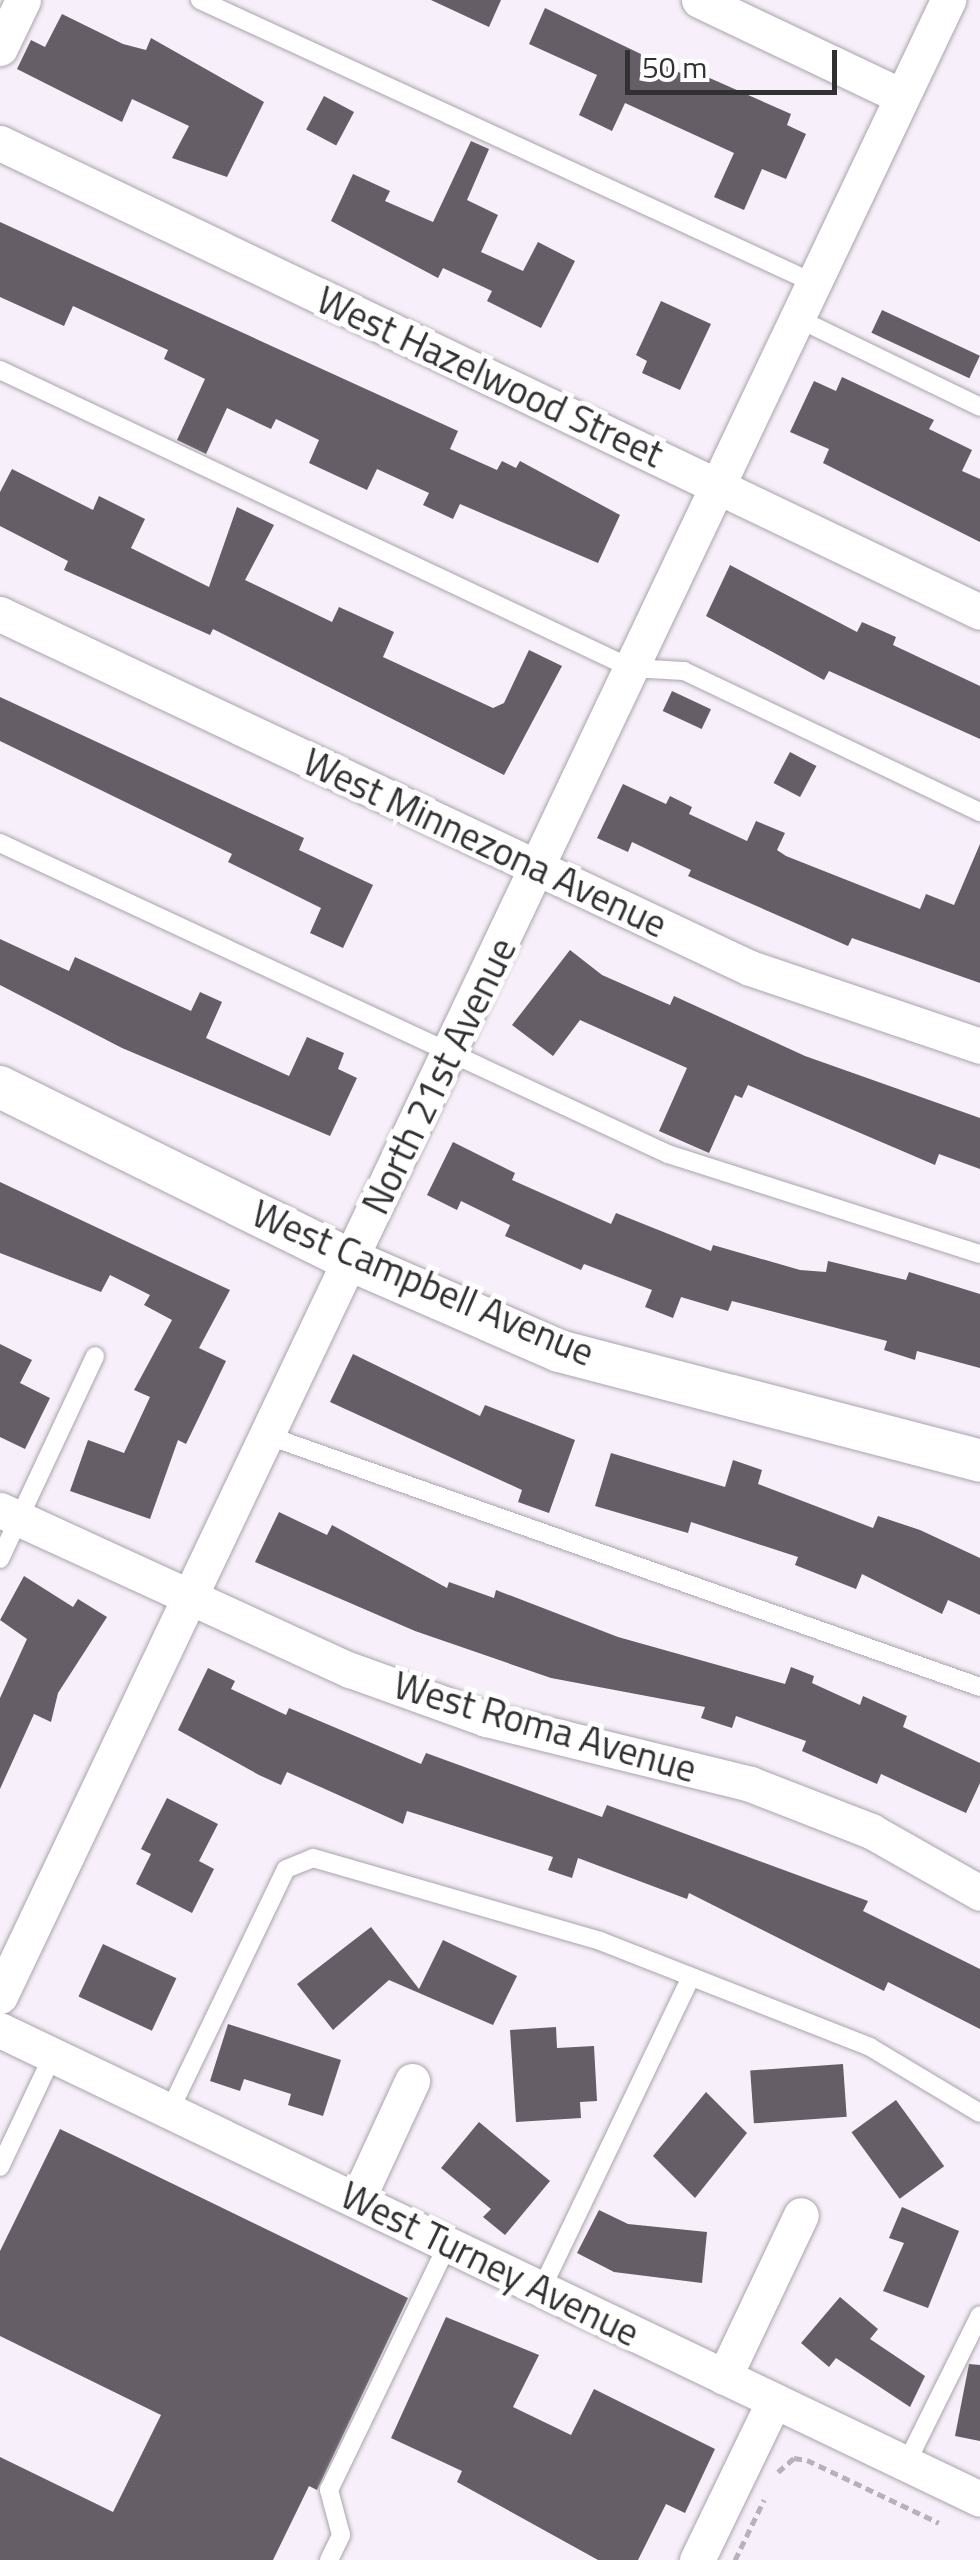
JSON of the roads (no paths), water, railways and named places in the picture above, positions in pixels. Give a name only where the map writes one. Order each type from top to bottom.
[{"type":"street","points":[[0,48],[24,0]]},
{"type":"street","points":[[699,0],[901,96]]},
{"type":"street","name":"North 21st Avenue","points":[[0,1996],[948,0]]},
{"type":"street","name":"West Hazelwood Street","points":[[0,142],[980,612]]},
{"type":"street","name":"West Minnezona Avenue","points":[[0,614],[750,968],[980,1046]]},
{"type":"street","name":"West Campbell Avenue","points":[[0,1087],[350,1260],[559,1351],[980,1461]]},
{"type":"street","name":"West Roma Avenue","points":[[9,1515],[187,1600],[486,1718],[750,1784],[871,1831],[980,1893]]},
{"type":"street","name":"West Turney Avenue","points":[[0,2030],[358,2198],[447,2246],[980,2499]]},
{"type":"street","points":[[358,2198],[412,2081]]},
{"type":"street","points":[[724,2378],[800,2215]]},
{"type":"street","points":[[696,2560],[774,2401]]},
{"type":"lane","points":[[200,0],[812,282]]},
{"type":"lane","points":[[795,317],[980,407]]},
{"type":"lane","points":[[0,370],[630,668],[684,670],[980,812]]},
{"type":"lane","points":[[0,843],[668,1154],[980,1254]]},
{"type":"lane","points":[[0,1560],[9,1515],[94,1356]]},
{"type":"lane","points":[[266,1434],[980,1686]]},
{"type":"lane","points":[[170,2110],[286,1869],[312,1858],[600,1942],[870,2047],[980,2113]]},
{"type":"lane","points":[[541,2290],[691,1977]]},
{"type":"lane","points":[[0,2166],[53,2055]]},
{"type":"lane","points":[[329,2560],[341,2535],[329,2490],[447,2246]]},
{"type":"lane","points":[[906,2464],[980,2316]]}]
